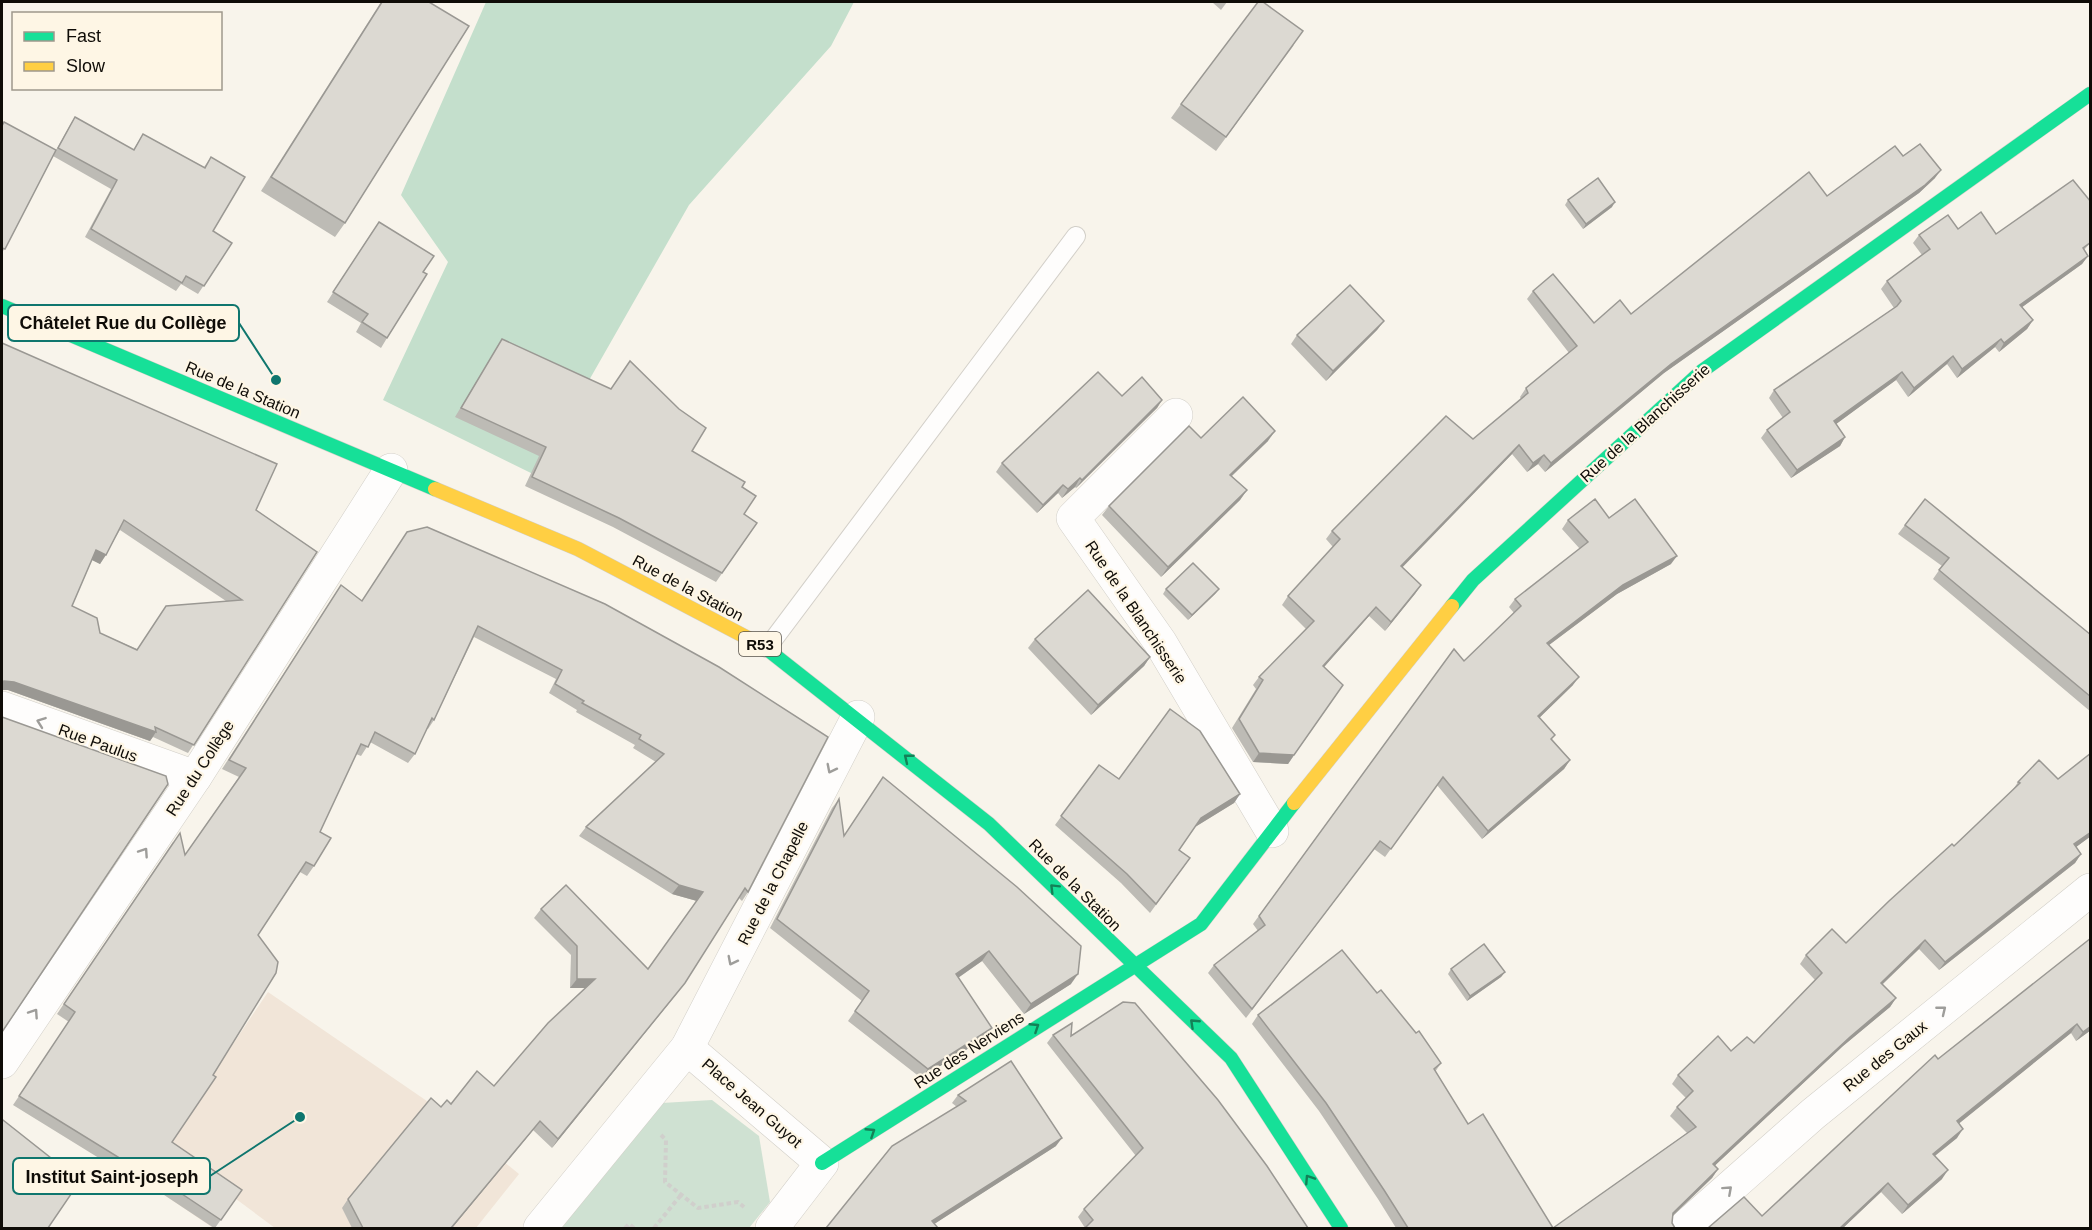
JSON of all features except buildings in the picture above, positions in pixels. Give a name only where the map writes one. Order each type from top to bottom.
[{"type":"street","name":"Rue de la Blanchisserie","points":[[1134,966],[1201,924],[1272,831],[1473,580],[1702,370],[2091,94]]},
{"type":"street","name":"Rue de la Station","points":[[2,306],[578,549],[767,648],[858,717],[989,824],[1231,1058],[1341,1228]]},
{"type":"street","name":"Rue de la Blanchisserie","points":[[1176,415],[1073,518],[1160,642],[1272,831]]},
{"type":"street","name":"Rue du Collège","points":[[2,1062],[195,777],[391,470]]},
{"type":"street","name":"Rue Paulus","points":[[2,708],[195,777]]},
{"type":"street","name":"Rue de la Chapelle","points":[[687,1048],[858,717]]},
{"type":"street","name":"Rue des Gaux","points":[[1684,1228],[1813,1114],[2091,890]]},
{"type":"street","name":"Rue des Nerviens","points":[[822,1163],[1134,966]]},
{"type":"street","name":"Place Jean Guyot","points":[[540,1228],[687,1048],[822,1163]]},
{"type":"street","points":[[772,1228],[822,1163]]},
{"type":"lane","points":[[767,648],[1076,236]]},
{"type":"path","points":[[635,1114],[666,1140],[665,1182],[698,1208],[738,1202],[772,1228]]},
{"type":"path","points":[[654,1228],[681,1195]]},
{"type":"path","points":[[625,1228],[629,1224],[634,1228]]},
{"type":"shaded area","points":[[268,992],[440,1110],[519,1174],[476,1228],[275,1228],[236,1199],[213,1228],[120,1165],[206,1084]]},
{"type":"green space","points":[[486,2],[854,2],[831,46],[689,205],[535,475],[383,400],[448,262],[401,195]]},
{"type":"green space","points":[[712,1100],[759,1136],[770,1202],[749,1228],[561,1228],[662,1103]]},
{"type":"traffic: fast","points":[[1452,606],[1473,580],[1702,371],[2090,94]]},
{"type":"traffic: fast","points":[[2,306],[435,489]]},
{"type":"traffic: fast","points":[[763,646],[989,824],[1231,1058],[1341,1228]]},
{"type":"traffic: fast","points":[[822,1163],[1201,924],[1294,803]]},
{"type":"traffic: slow","points":[[435,489],[578,549],[763,646]]},
{"type":"traffic: slow","points":[[1294,803],[1452,606]]},
{"type":"place","name":"Châtelet Rue du Collège","points":[[276,380]]},
{"type":"place","name":"Institut Saint-joseph","points":[[300,1117]]}]
